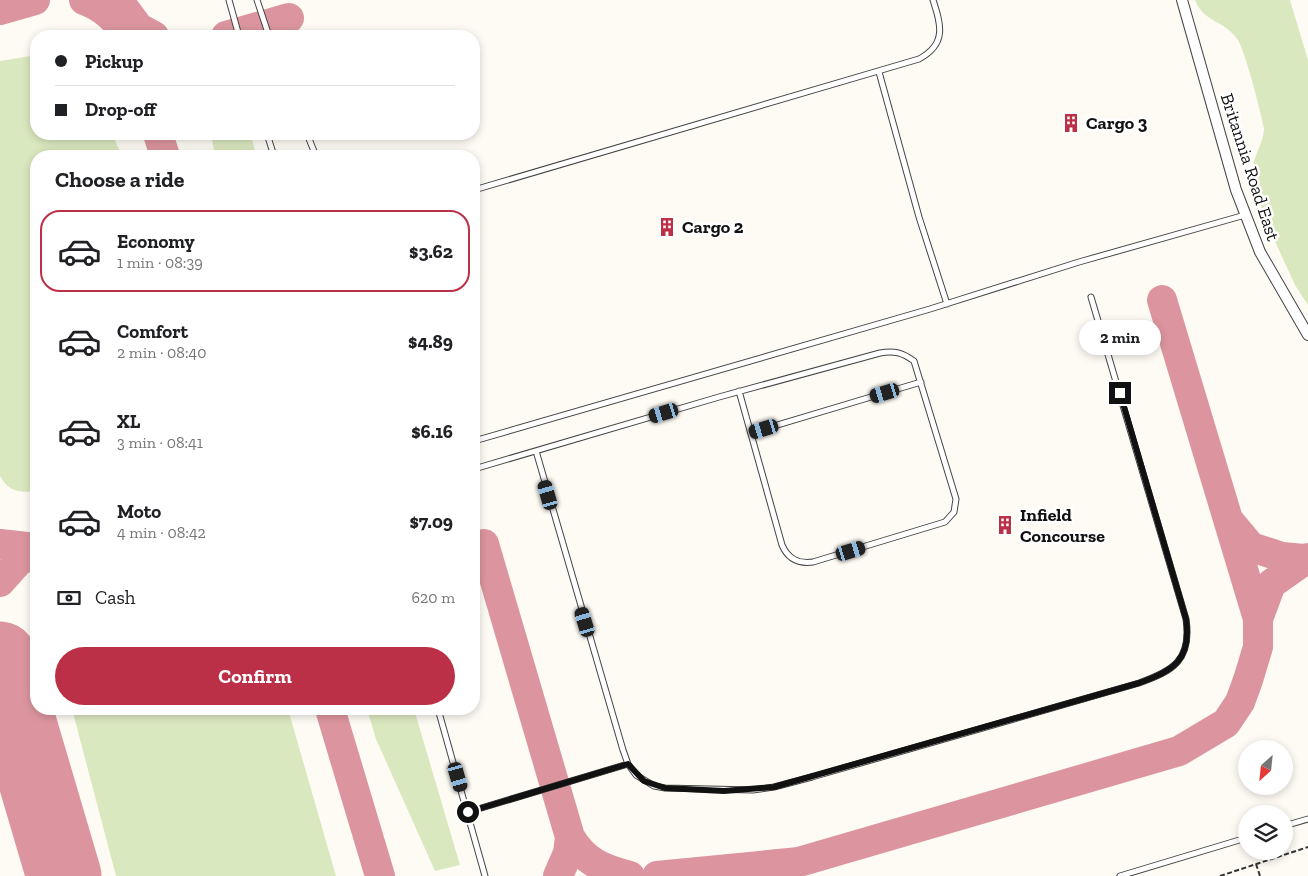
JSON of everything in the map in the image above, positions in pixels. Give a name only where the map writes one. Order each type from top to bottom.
[{"type":"street","name":"Britannia Road East","points":[[1182,0],[1236,190],[1260,252],[1308,335]]},
{"type":"lane","points":[[229,0],[237,30]]},
{"type":"lane","points":[[257,0],[267,30]]},
{"type":"lane","points":[[480,188],[919,59],[934,47],[940,29],[934,0]]},
{"type":"lane","points":[[879,72],[919,217],[947,304]]},
{"type":"lane","points":[[480,439],[947,304],[1079,262],[1246,215]]},
{"type":"lane","points":[[536,451],[628,764],[644,781],[665,788],[724,791],[774,787],[1139,683],[1168,672],[1177,663],[1188,642],[1186,619],[1091,297]]},
{"type":"lane","points":[[480,467],[739,391],[889,351],[907,356],[914,361],[956,499],[954,512],[945,522],[813,562],[797,562],[785,552],[739,391]]},
{"type":"lane","points":[[751,433],[921,382]]},
{"type":"lane","points":[[440,715],[485,876]]},
{"type":"lane","points":[[468,812],[628,764]]},
{"type":"lane","points":[[1293,823],[1308,819]]},
{"type":"lane","points":[[1120,876],[1238,840]]},
{"type":"path","points":[[1220,876],[1308,847]]},
{"type":"path","points":[[1256,864],[1260,876]]},
{"type":"green space","points":[[1195,0],[1290,0],[1308,60],[1308,305],[1295,285],[1262,213],[1254,181],[1253,165],[1264,128],[1244,55],[1237,39],[1231,32],[1204,13]]},
{"type":"green space","points":[[30,56],[30,140],[115,140],[119,150],[30,150],[30,492],[24,492],[11,488],[0,476],[0,61]]},
{"type":"green space","points":[[212,140],[252,140],[255,150],[214,150]]},
{"type":"green space","points":[[74,715],[290,715],[336,876],[116,876]]},
{"type":"green space","points":[[369,715],[416,715],[460,865],[435,871],[376,739]]},
{"type":"taxiway","points":[[0,10],[35,0]]},
{"type":"taxiway","points":[[84,0],[98,6],[123,30]]},
{"type":"taxiway","points":[[121,4],[139,28],[143,30]]},
{"type":"taxiway","points":[[247,30],[289,18]]},
{"type":"taxiway","points":[[160,140],[163,150]]},
{"type":"taxiway","points":[[1162,300],[1258,619]]},
{"type":"taxiway","points":[[1230,522],[1251,547],[1282,557],[1304,559]]},
{"type":"taxiway","points":[[0,544],[30,547]]},
{"type":"taxiway","points":[[484,544],[570,837],[582,853],[595,863],[630,876]]},
{"type":"taxiway","points":[[0,582],[18,562],[30,553]]},
{"type":"taxiway","points":[[657,876],[799,862],[1179,751],[1226,723],[1240,702],[1248,680],[1258,647],[1258,619],[1271,584],[1308,558]]},
{"type":"taxiway","points":[[332,715],[380,876]]},
{"type":"taxiway","points":[[558,876],[568,853],[570,837]]},
{"type":"runway","points":[[0,659],[64,876]]},
{"type":"place","name":"Cargo 3","points":[[1071,123]]},
{"type":"place","name":"Cargo 2","points":[[667,227]]},
{"type":"place","name":"Infield Concourse","points":[[1005,525]]},
{"type":"route","points":[[468,812],[621,768],[628,764],[636,775],[644,781],[654,786],[665,788],[724,791],[774,787],[1139,683],[1168,672],[1177,663],[1188,642],[1186,619],[1120,393]]}]
